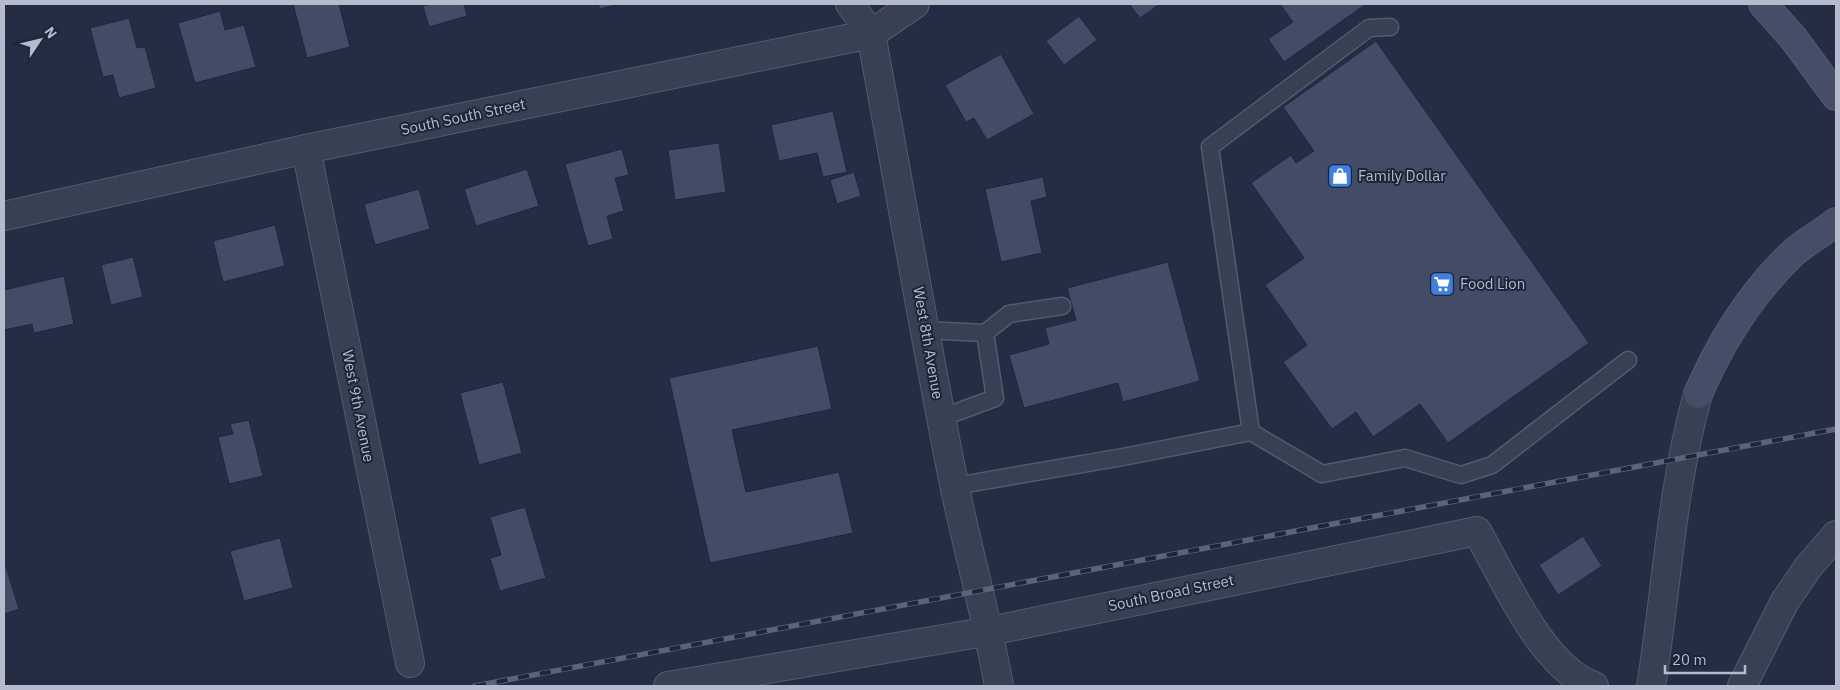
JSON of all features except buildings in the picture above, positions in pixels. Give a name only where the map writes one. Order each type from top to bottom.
[{"type":"main road","points":[[1763,4],[1794,39],[1836,96]]},
{"type":"main road","points":[[1698,394],[1715,354],[1737,317],[1764,283],[1794,252],[1836,222]]},
{"type":"street","name":"West 8th Avenue","points":[[850,4],[871,34],[955,486],[990,630],[999,686]]},
{"type":"street","name":"South South Street","points":[[4,216],[306,149],[871,34],[915,4]]},
{"type":"street","name":"West 9th Avenue","points":[[306,149],[410,663]]},
{"type":"street","points":[[1651,686],[1672,521],[1687,435],[1698,394]]},
{"type":"street","name":"South Broad Street","points":[[668,686],[990,630],[1477,531],[1543,646],[1580,681],[1594,686]]},
{"type":"street","points":[[1742,686],[1785,601],[1809,566],[1836,535]]},
{"type":"lane","points":[[1251,432],[1210,146],[1369,28],[1390,27]]},
{"type":"lane","points":[[925,330],[985,333],[1009,314],[1062,306]]},
{"type":"lane","points":[[942,418],[995,398],[985,333]]},
{"type":"lane","points":[[955,486],[1123,457],[1251,432],[1322,474],[1404,458],[1461,475],[1492,465],[1628,360]]},
{"type":"railway","points":[[475,686],[1836,429]]},
{"type":"place","name":"Family Dollar","points":[[1340,176]]},
{"type":"place","name":"Food Lion","points":[[1442,284]]}]
